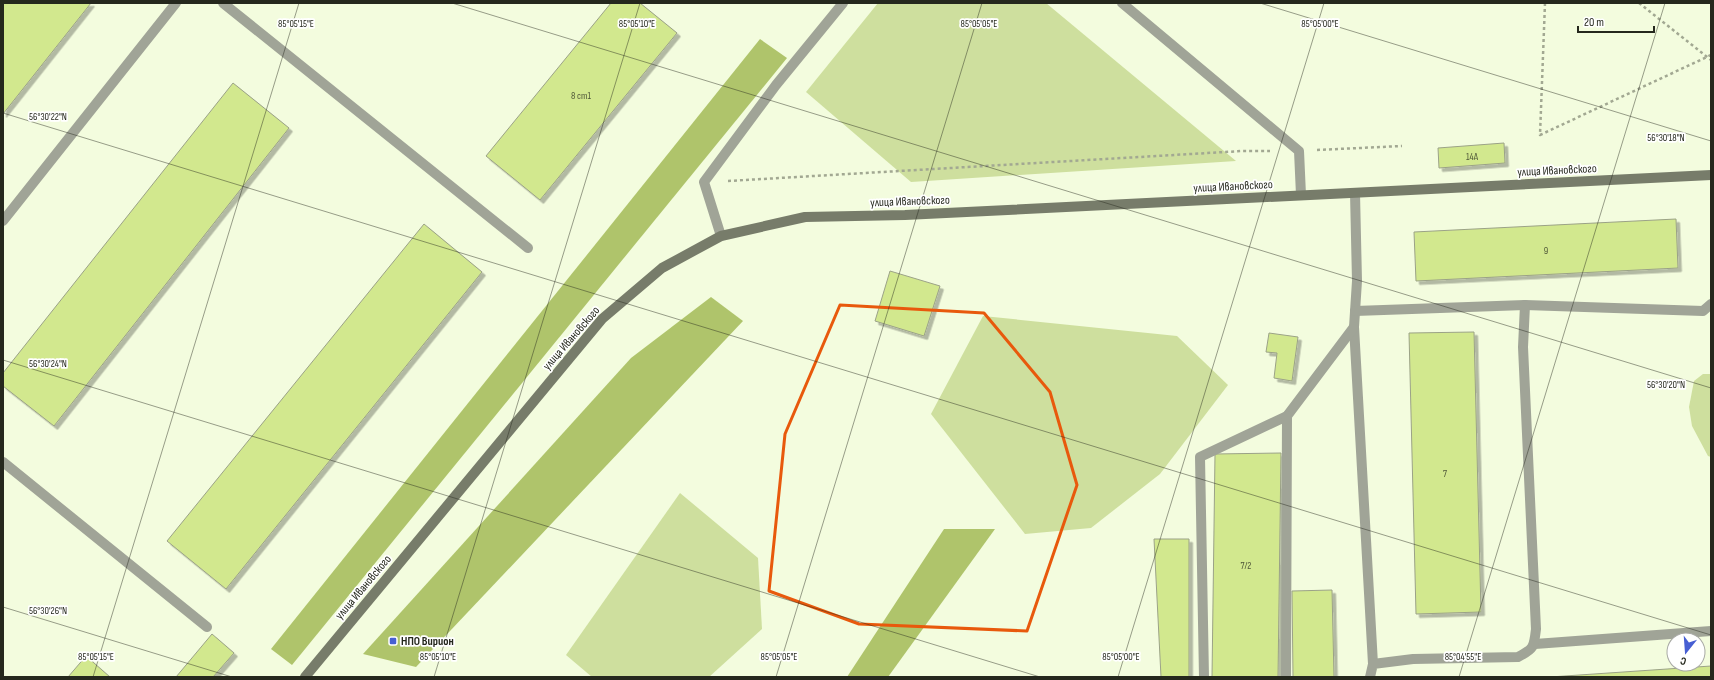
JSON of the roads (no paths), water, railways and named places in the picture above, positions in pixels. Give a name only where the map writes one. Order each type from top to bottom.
[{"type":"main road","name":"улица Ивановского","points":[[305,677],[602,320],[662,268],[721,236],[805,217],[905,215],[1711,175]]},
{"type":"street","points":[[3,221],[176,3]]},
{"type":"street","points":[[223,3],[528,248]]},
{"type":"street","points":[[721,236],[704,182],[776,85],[843,3]]},
{"type":"street","points":[[1122,3],[1299,151],[1301,195]]},
{"type":"street","points":[[1355,193],[1357,281],[1354,327],[1374,664],[1370,677]]},
{"type":"street","points":[[1355,311],[1525,305],[1703,311],[1711,304]]},
{"type":"street","points":[[1374,664],[1413,659],[1518,657],[1531,651],[1535,644],[1536,622],[1523,347],[1525,305]]},
{"type":"street","points":[[1204,677],[1200,457],[1287,416],[1354,327]]},
{"type":"street","points":[[1286,677],[1287,416]]},
{"type":"street","points":[[3,462],[207,627]]},
{"type":"street","points":[[1535,644],[1711,631]]},
{"type":"place","name":"НПО Вирион","points":[[393,641]]}]
